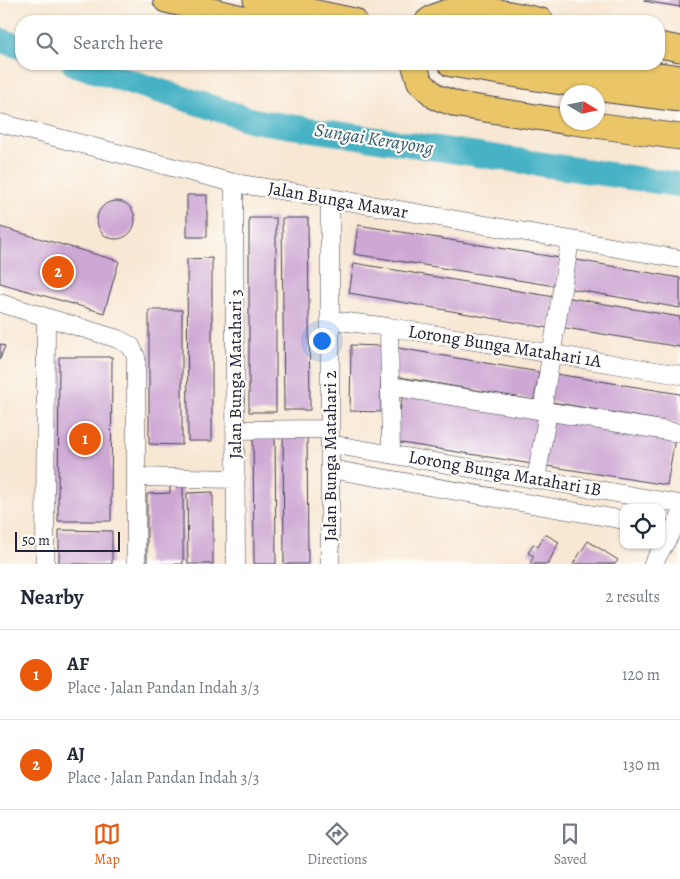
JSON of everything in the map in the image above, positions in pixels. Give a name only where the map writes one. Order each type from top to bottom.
[{"type":"highway","points":[[166,0],[229,15]]},
{"type":"highway","points":[[256,0],[326,15]]},
{"type":"highway","points":[[433,15],[460,6],[489,8],[517,15]]},
{"type":"highway","points":[[665,46],[680,49]]},
{"type":"highway","points":[[416,70],[420,82],[436,97],[459,105],[560,121]]},
{"type":"highway","points":[[488,70],[610,90],[680,99]]},
{"type":"highway","points":[[621,70],[680,78]]},
{"type":"highway","points":[[605,126],[680,137]]},
{"type":"street","name":"Jalan Bunga Mawar","points":[[0,123],[234,183],[680,259]]},
{"type":"street","name":"Jalan Bunga Matahari 3","points":[[234,183],[236,564]]},
{"type":"street","name":"Jalan Bunga Matahari 2","points":[[330,198],[330,564]]},
{"type":"street","points":[[536,479],[552,355],[570,241]]},
{"type":"street","points":[[0,303],[118,339],[131,346],[136,357],[136,564]]},
{"type":"street","points":[[45,564],[46,318]]},
{"type":"street","name":"Lorong Bunga Matahari 1A","points":[[330,320],[388,327],[680,375]]},
{"type":"street","points":[[388,327],[391,454]]},
{"type":"street","points":[[390,386],[680,433]]},
{"type":"street","name":"Lorong Bunga Matahari 1B","points":[[235,430],[330,436],[391,454],[680,504]]},
{"type":"street","points":[[330,469],[620,519]]},
{"type":"street","points":[[136,477],[236,479]]},
{"type":"street","points":[[653,564],[672,524]]},
{"type":"building","points":[[680,0],[680,7],[644,1]]},
{"type":"building","points":[[187,195],[207,195],[207,237],[187,237]]},
{"type":"building","points":[[116,201],[129,207],[135,220],[129,233],[116,239],[103,233],[97,220],[103,207]]},
{"type":"building","points":[[249,218],[276,218],[276,412],[249,412]]},
{"type":"building","points":[[282,218],[308,218],[310,410],[284,410]]},
{"type":"building","points":[[358,225],[560,258],[555,286],[354,254]]},
{"type":"building","points":[[0,227],[119,261],[104,313],[0,283]]},
{"type":"building","points":[[212,258],[212,441],[188,441],[187,259]]},
{"type":"building","points":[[571,259],[680,278],[680,308],[566,288]]},
{"type":"building","points":[[354,263],[554,297],[548,328],[349,293]]},
{"type":"building","points":[[565,297],[680,317],[680,347],[560,327]]},
{"type":"building","points":[[149,310],[182,310],[182,445],[149,444]]},
{"type":"building","points":[[0,344],[5,346],[0,359]]},
{"type":"building","points":[[351,345],[381,346],[381,412],[350,411]]},
{"type":"building","points":[[398,348],[539,372],[534,400],[394,376]]},
{"type":"building","points":[[59,357],[112,357],[111,521],[58,521]]},
{"type":"building","points":[[550,373],[680,394],[680,424],[546,401]]},
{"type":"building","points":[[403,393],[540,415],[532,464],[395,442]]},
{"type":"building","points":[[548,418],[675,438],[667,485],[541,465]]},
{"type":"building","points":[[253,424],[275,424],[276,564],[254,564]]},
{"type":"building","points":[[283,425],[307,425],[308,564],[284,564]]},
{"type":"building","points":[[170,483],[183,483],[183,564],[147,564],[147,494],[170,493]]},
{"type":"building","points":[[213,492],[213,564],[188,564],[187,493]]},
{"type":"building","points":[[59,530],[112,531],[112,564],[59,564]]},
{"type":"building","points":[[545,534],[559,542],[548,564],[532,564],[530,563],[534,556],[528,553],[533,544],[538,547]]},
{"type":"building","points":[[588,541],[618,560],[615,564],[573,564]]},
{"type":"waterway","name":"Sungai Kerayong","points":[[0,40],[15,45]]},
{"type":"waterway","name":"Sungai Kerayong","points":[[93,70],[255,121],[680,185]]},
{"type":"place","name":"AJ","points":[[58,272]]},
{"type":"place","name":"AF","points":[[85,439]]}]
